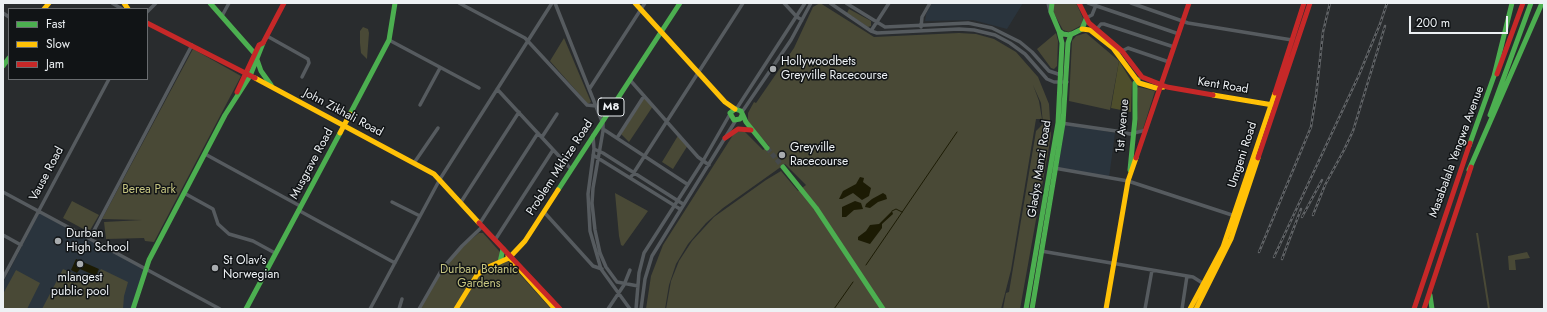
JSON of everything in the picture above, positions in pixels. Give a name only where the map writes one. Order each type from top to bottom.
[{"type":"main road","points":[[210,3],[256,56],[261,71],[273,87]]},
{"type":"main road","points":[[133,309],[146,268],[284,3]]},
{"type":"main road","name":"Musgrave Road","points":[[246,309],[389,40],[394,3]]},
{"type":"main road","points":[[635,3],[767,148]]},
{"type":"main road","name":"Problem Mkhize Road","points":[[456,309],[477,275],[486,268],[500,262],[525,241],[601,121],[630,80],[680,3]]},
{"type":"main road","points":[[1051,12],[1052,3]]},
{"type":"main road","points":[[1078,3],[1095,31],[1120,52],[1142,76],[1163,86]]},
{"type":"main road","points":[[1106,309],[1130,173],[1163,86],[1189,3]]},
{"type":"main road","name":"Umgeni Road","points":[[1273,105],[1304,3]]},
{"type":"main road","name":"Umgeni Road","points":[[1196,309],[1227,248],[1236,216],[1273,105],[1310,3]]},
{"type":"main road","points":[[1469,146],[1494,76],[1512,3]]},
{"type":"main road","name":"Masabalala Yengwa Avenue","points":[[1414,309],[1469,146],[1523,3]]},
{"type":"main road","name":"Masabalala Yengwa Avenue","points":[[1424,309],[1469,170],[1531,3]]},
{"type":"main road","points":[[1469,170],[1542,3]]},
{"type":"main road","name":"Gladys Manzi Road","points":[[1026,309],[1051,168],[1061,123],[1060,82],[1062,43],[1051,12]]},
{"type":"main road","points":[[1082,29],[1086,18]]},
{"type":"main road","name":"John Zikhali Road","points":[[148,23],[273,87],[414,163],[440,179],[560,309]]},
{"type":"main road","points":[[1059,31],[1066,35],[1082,29],[1095,31]]},
{"type":"main road","name":"Gladys Manzi Road","points":[[1032,309],[1057,169],[1061,123],[1067,82],[1068,43],[1071,34]]},
{"type":"main road","points":[[1120,52],[1136,81],[1142,76]]},
{"type":"main road","name":"1st Avenue","points":[[1136,81],[1142,85],[1163,86]]},
{"type":"main road","name":"1st Avenue","points":[[1130,173],[1130,158],[1134,134],[1136,81]]},
{"type":"main road","name":"Kent Road","points":[[1163,86],[1273,105]]},
{"type":"main road","points":[[725,138],[738,129],[753,132]]},
{"type":"main road","points":[[783,167],[816,208],[883,309]]},
{"type":"main road","name":"Umgeni Road","points":[[1190,309],[1223,247],[1236,216]]},
{"type":"main road","points":[[500,262],[508,254]]},
{"type":"main road","name":"John Zikhali Road","points":[[508,254],[555,309]]},
{"type":"main road","points":[[1430,290],[1432,309]]},
{"type":"street","points":[[148,11],[156,3]]},
{"type":"street","points":[[222,16],[229,3]]},
{"type":"street","points":[[459,3],[528,41],[586,105],[596,106]]},
{"type":"street","points":[[370,309],[440,179],[554,3]]},
{"type":"street","points":[[554,3],[590,88],[604,131],[594,182],[593,217],[600,253],[606,267],[614,279],[624,285],[638,286]]},
{"type":"street","points":[[590,88],[646,3]]},
{"type":"street","points":[[630,177],[743,3]]},
{"type":"street","points":[[784,3],[797,17],[802,20]]},
{"type":"street","points":[[641,309],[645,279],[657,248],[725,138],[736,114],[758,75],[806,3]]},
{"type":"street","points":[[636,309],[641,260],[650,243],[703,161],[736,114],[765,78],[812,3]]},
{"type":"street","points":[[830,3],[871,31],[883,33],[921,30],[974,30],[1003,39],[1016,46],[1033,62],[1047,79],[1067,82]]},
{"type":"street","points":[[844,12],[847,3],[876,23],[889,27],[968,23],[992,28],[1006,34],[1027,47],[1049,71],[1061,75],[1067,75]]},
{"type":"street","points":[[871,31],[889,3]]},
{"type":"street","points":[[921,30],[922,17],[930,3]]},
{"type":"street","points":[[1048,3],[1051,12]]},
{"type":"street","points":[[1088,3],[1179,34]]},
{"type":"street","points":[[1131,3],[1198,25],[1292,40]]},
{"type":"street","points":[[1086,18],[1092,15],[1096,5]]},
{"type":"street","points":[[1095,31],[1101,24],[1104,24],[1174,47]]},
{"type":"street","points":[[1003,39],[1006,34]]},
{"type":"street","points":[[266,36],[308,59],[309,63],[302,77]]},
{"type":"street","points":[[389,40],[479,88]]},
{"type":"street","points":[[90,238],[192,45]]},
{"type":"street","points":[[1120,52],[1128,48],[1170,62]]},
{"type":"street","points":[[1033,62],[1038,59]]},
{"type":"street","points":[[420,106],[440,68]]},
{"type":"street","points":[[758,75],[765,78]]},
{"type":"street","name":"Vause Road","points":[[3,278],[108,80]]},
{"type":"street","points":[[630,80],[703,161],[709,165]]},
{"type":"street","points":[[497,89],[571,170]]},
{"type":"street","points":[[617,138],[644,96]]},
{"type":"street","points":[[461,202],[519,112]]},
{"type":"street","points":[[542,137],[556,114]]},
{"type":"street","points":[[1061,123],[1134,134],[1146,130]]},
{"type":"street","points":[[414,163],[438,128]]},
{"type":"street","points":[[604,131],[644,155],[687,184]]},
{"type":"street","points":[[419,309],[442,268],[481,225],[538,133]]},
{"type":"street","points":[[593,135],[594,149],[589,181],[588,217],[590,231],[601,269],[630,309]]},
{"type":"street","points":[[594,149],[634,172],[683,204]]},
{"type":"street","points":[[495,240],[554,150]]},
{"type":"street","points":[[205,154],[395,263]]},
{"type":"street","points":[[593,155],[680,209]]},
{"type":"street","points":[[1051,168],[1128,181],[1236,216]]},
{"type":"street","points":[[589,181],[594,182]]},
{"type":"street","points":[[3,192],[220,309]]},
{"type":"street","points":[[184,193],[213,210],[218,224],[229,234],[253,241],[275,253]]},
{"type":"street","points":[[392,202],[420,216]]},
{"type":"street","points":[[544,212],[593,266],[601,269],[606,267]]},
{"type":"street","points":[[588,217],[593,217]]},
{"type":"street","points":[[590,231],[595,230]]},
{"type":"street","points":[[3,235],[21,245]]},
{"type":"street","points":[[650,243],[657,248]]},
{"type":"street","points":[[1036,250],[1197,278],[1204,284]]},
{"type":"street","points":[[608,309],[624,285],[630,270]]},
{"type":"street","points":[[1145,309],[1152,270]]},
{"type":"street","points":[[1182,309],[1187,276]]},
{"type":"street","points":[[399,309],[402,299]]},
{"type":"shaded area","points":[[932,3],[1023,3],[1007,29],[973,20],[925,21],[926,14]]},
{"type":"shaded area","points":[[1119,61],[1132,82],[1131,112],[1111,108]]},
{"type":"shaded area","points":[[1064,123],[1115,133],[1109,178],[1057,169]]},
{"type":"shaded area","points":[[860,177],[864,178],[863,182],[871,188],[869,196],[862,200],[853,193],[839,199],[843,191],[856,184]]},
{"type":"shaded area","points":[[883,193],[886,195],[887,199],[878,202],[870,208],[865,207],[866,204],[872,199]]},
{"type":"shaded area","points":[[855,201],[861,203],[863,209],[854,210],[846,217],[842,217],[842,207]]},
{"type":"shaded area","points":[[892,211],[893,214],[882,224],[882,228],[870,244],[858,240],[858,237],[866,231],[870,225],[879,224]]},
{"type":"shaded area","name":"Durban High School","points":[[39,213],[144,269],[132,309],[3,309],[3,283]]},
{"type":"shaded area","name":"mlangest public pool","points":[[76,259],[99,269],[96,276],[80,269],[77,273],[71,270]]},
{"type":"green space","points":[[820,3],[874,37],[959,33],[976,34],[994,39],[1016,52],[1038,77],[1049,104],[1051,136],[1020,309],[1003,309],[1006,293],[1009,292],[1036,131],[1043,124],[1041,103],[1033,85],[1039,101],[1042,119],[1036,119],[1011,270],[1001,309],[666,309],[671,281],[679,261],[692,241],[714,217],[781,171],[798,191],[806,185],[785,164],[723,208],[706,223],[688,244],[676,264],[669,285],[665,309],[646,309],[651,276],[663,245],[733,135],[737,132],[744,131],[763,150],[769,146],[748,122],[748,113],[754,102],[756,103],[794,48],[813,7]]},
{"type":"green space","points":[[1054,3],[1076,3],[1083,18],[1082,25],[1069,32],[1063,30],[1052,10]]},
{"type":"green space","points":[[849,9],[871,21],[871,26],[868,27],[847,13]]},
{"type":"green space","points":[[363,27],[368,29],[369,33],[367,59],[361,53],[360,31]]},
{"type":"green space","points":[[1056,33],[1058,41],[1057,66],[1054,69],[1051,68],[1037,49]]},
{"type":"green space","points":[[1086,33],[1119,61],[1110,110],[1069,101],[1072,41],[1076,36]]},
{"type":"green space","points":[[564,38],[591,102],[588,104],[550,61]]},
{"type":"green space","name":"Berea Park","points":[[193,49],[241,76],[154,242],[145,241],[144,238],[106,239],[104,222],[142,220],[102,219]]},
{"type":"green space","points":[[1139,87],[1155,91],[1143,129],[1137,131],[1137,88]]},
{"type":"green space","points":[[645,96],[653,106],[629,142],[621,134]]},
{"type":"green space","points":[[679,134],[688,145],[673,169],[662,162]]},
{"type":"green space","points":[[615,193],[648,211],[623,246],[621,245],[619,236]]},
{"type":"green space","points":[[72,201],[99,215],[89,232],[63,218]]},
{"type":"green space","name":"Durban Botanic Gardens","points":[[479,233],[483,233],[551,309],[419,309],[434,282],[459,249]]},
{"type":"green space","points":[[1476,233],[1478,233],[1490,309],[1488,309]]},
{"type":"green space","points":[[1527,252],[1530,258],[1515,260],[1516,270],[1509,270],[1508,256]]},
{"type":"green space","points":[[63,269],[77,275],[96,277],[101,269],[128,282],[124,296],[123,309],[42,309]]},
{"type":"green space","points":[[16,270],[40,283],[27,309],[3,309],[3,294]]},
{"type":"waterway","points":[[866,265],[957,132]]},
{"type":"waterway","points":[[892,211],[896,209],[902,212]]},
{"type":"waterway","points":[[834,309],[853,282]]},
{"type":"tunnel","points":[[767,148],[783,167]]},
{"type":"railway","points":[[1259,252],[1311,127],[1323,32],[1330,3]]},
{"type":"railway","points":[[1274,257],[1359,75],[1387,3]]},
{"type":"railway","points":[[1313,215],[1325,185],[1353,131],[1385,26]]},
{"type":"railway","points":[[1302,217],[1322,180]]},
{"type":"railway","points":[[1282,259],[1301,209]]},
{"type":"traffic: fast","points":[[210,3],[255,54],[261,71],[271,85]]},
{"type":"traffic: fast","points":[[350,114],[389,40],[395,3]]},
{"type":"traffic: fast","points":[[558,190],[680,3]]},
{"type":"traffic: fast","points":[[1052,3],[1051,12],[1059,31],[1063,34],[1070,35],[1082,29],[1086,19]]},
{"type":"traffic: fast","points":[[1469,146],[1494,76],[1512,3]]},
{"type":"traffic: fast","points":[[1490,115],[1531,3]]},
{"type":"traffic: fast","points":[[1469,170],[1542,3]]},
{"type":"traffic: fast","points":[[1026,309],[1058,123],[1062,43],[1059,31]]},
{"type":"traffic: fast","points":[[1032,309],[1063,123],[1068,43],[1071,34]]},
{"type":"traffic: fast","points":[[133,309],[149,260],[225,115],[250,76],[263,43]]},
{"type":"traffic: fast","points":[[3,66],[8,59]]},
{"type":"traffic: fast","points":[[1130,170],[1135,119],[1135,83],[1138,80]]},
{"type":"traffic: fast","points":[[742,115],[740,119],[734,120],[730,113],[735,109],[741,111],[746,122],[767,148]]},
{"type":"traffic: fast","points":[[246,309],[340,133]]},
{"type":"traffic: fast","points":[[783,167],[816,208],[883,309]]},
{"type":"traffic: fast","points":[[500,262],[503,249]]},
{"type":"traffic: fast","points":[[1430,295],[1432,309]]},
{"type":"traffic: slow","points":[[45,8],[49,3]]},
{"type":"traffic: slow","points":[[124,3],[127,8]]},
{"type":"traffic: slow","points":[[635,3],[725,102],[735,109]]},
{"type":"traffic: slow","points":[[1082,29],[1090,30],[1113,48],[1139,83],[1156,88],[1164,87]]},
{"type":"traffic: slow","points":[[255,78],[434,174],[479,223]]},
{"type":"traffic: slow","points":[[1190,309],[1223,247],[1275,93]]},
{"type":"traffic: slow","points":[[1213,95],[1273,105]]},
{"type":"traffic: slow","points":[[340,133],[350,114]]},
{"type":"traffic: slow","points":[[1106,309],[1128,181],[1136,158]]},
{"type":"traffic: slow","points":[[1196,309],[1231,239],[1258,158]]},
{"type":"traffic: slow","points":[[456,309],[477,275],[486,268],[509,258],[525,241],[558,190]]},
{"type":"traffic: slow","points":[[508,256],[555,309]]},
{"type":"traffic: jam","points":[[237,92],[259,45],[263,43],[284,3]]},
{"type":"traffic: jam","points":[[1079,3],[1089,23],[1122,51],[1142,77],[1167,87],[1213,95]]},
{"type":"traffic: jam","points":[[1136,158],[1189,3]]},
{"type":"traffic: jam","points":[[1275,93],[1304,3]]},
{"type":"traffic: jam","points":[[1258,158],[1310,3]]},
{"type":"traffic: jam","points":[[1497,74],[1523,3]]},
{"type":"traffic: jam","points":[[148,24],[255,78]]},
{"type":"traffic: jam","points":[[725,138],[738,129],[751,130]]},
{"type":"traffic: jam","points":[[1414,309],[1470,143]]},
{"type":"traffic: jam","points":[[1424,309],[1471,167]]},
{"type":"traffic: jam","points":[[479,223],[560,309]]},
{"type":"place","name":"Hollywoodbets Greyville Racecourse","points":[[773,69]]},
{"type":"place","name":"Greyville Racecourse","points":[[782,155]]},
{"type":"place","name":"Durban High School","points":[[58,241]]},
{"type":"place","name":"mlangest public pool","points":[[80,264]]},
{"type":"place","name":"St Olav's Norwegian","points":[[215,268]]}]
